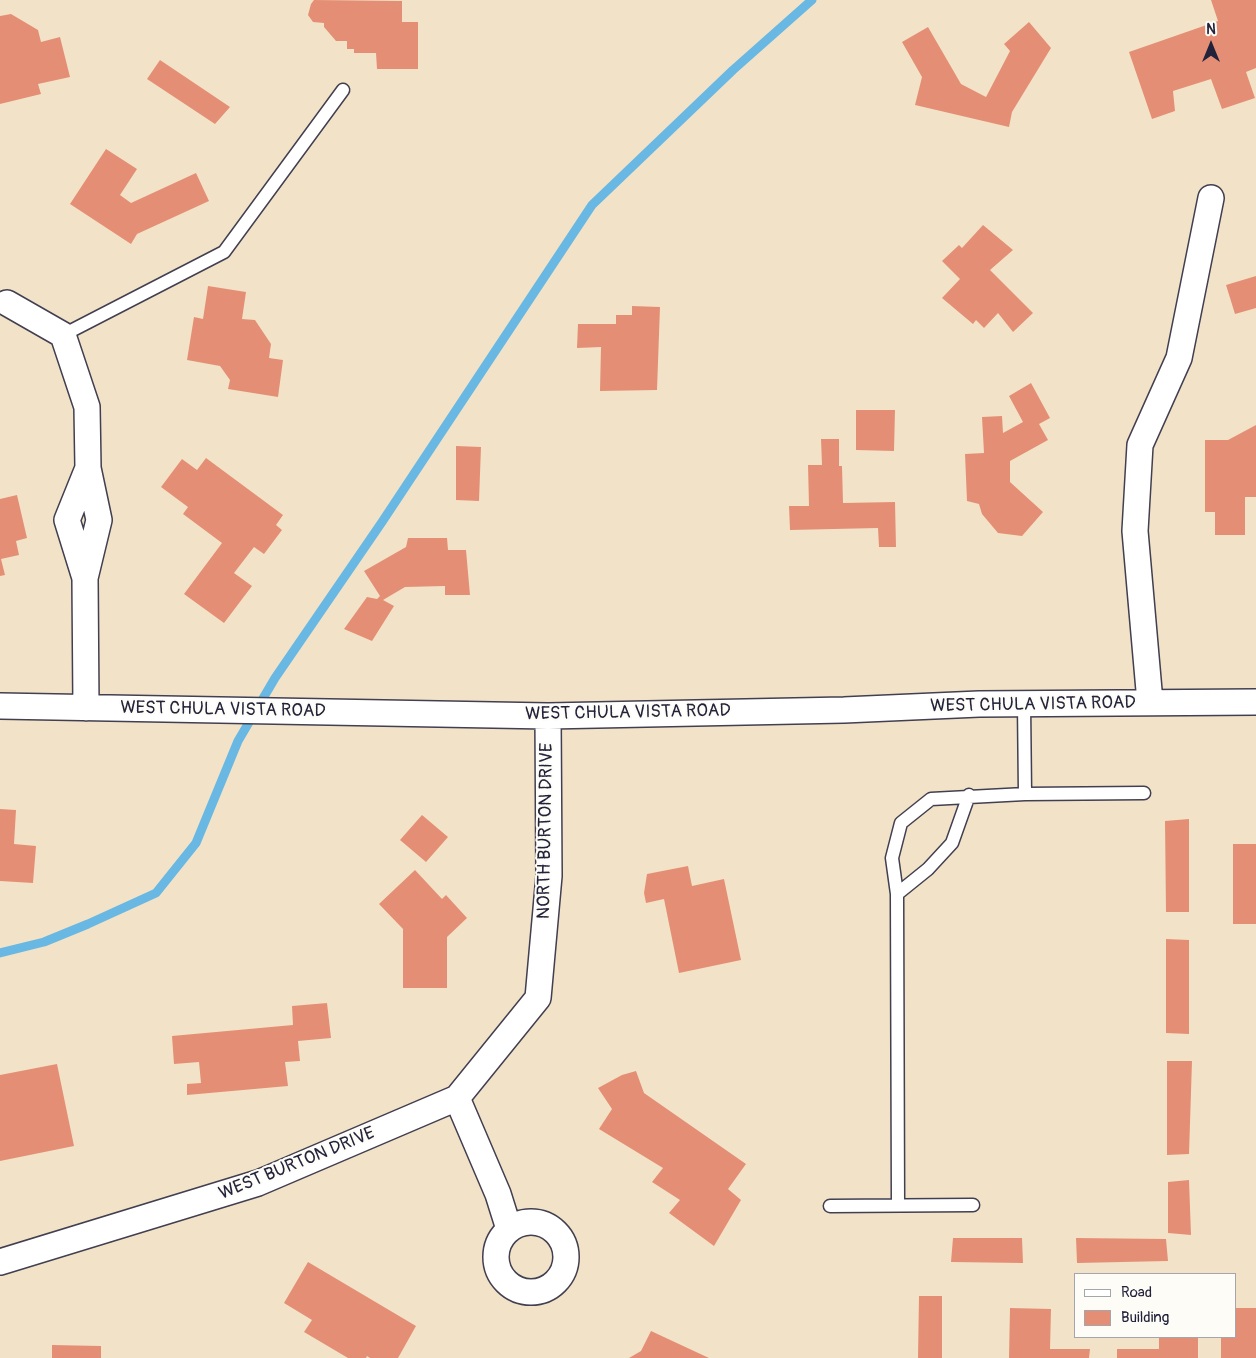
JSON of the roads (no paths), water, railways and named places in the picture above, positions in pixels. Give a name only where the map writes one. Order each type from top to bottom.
[{"type":"street","points":[[1150,702],[1135,530],[1140,446],[1179,358],[1211,198]]},
{"type":"street","points":[[7,303],[63,335],[87,407],[88,468],[68,520],[85,578],[86,708]]},
{"type":"street","name":"WEST CHULA VISTA ROAD","points":[[0,706],[548,716],[1024,704],[1256,702]]},
{"type":"street","name":"NORTH BURTON DRIVE","points":[[458,1098],[538,998],[549,876],[548,716]]},
{"type":"street","points":[[458,1098],[498,1194],[509,1228]]},
{"type":"street","name":"WEST BURTON DRIVE","points":[[0,1262],[258,1184],[458,1098]]},
{"type":"lane","points":[[63,335],[224,252],[343,90]]},
{"type":"lane","points":[[1024,704],[1025,794]]},
{"type":"lane","points":[[898,1205],[898,894],[892,858],[901,823],[931,799],[969,795],[1144,793]]},
{"type":"lane","points":[[898,894],[928,869],[952,843],[969,795]]},
{"type":"lane","points":[[830,1206],[973,1205]]},
{"type":"waterway","points":[[0,953],[44,942],[156,893],[196,843],[238,741],[275,678],[382,522],[592,205],[733,70],[812,0]]}]
